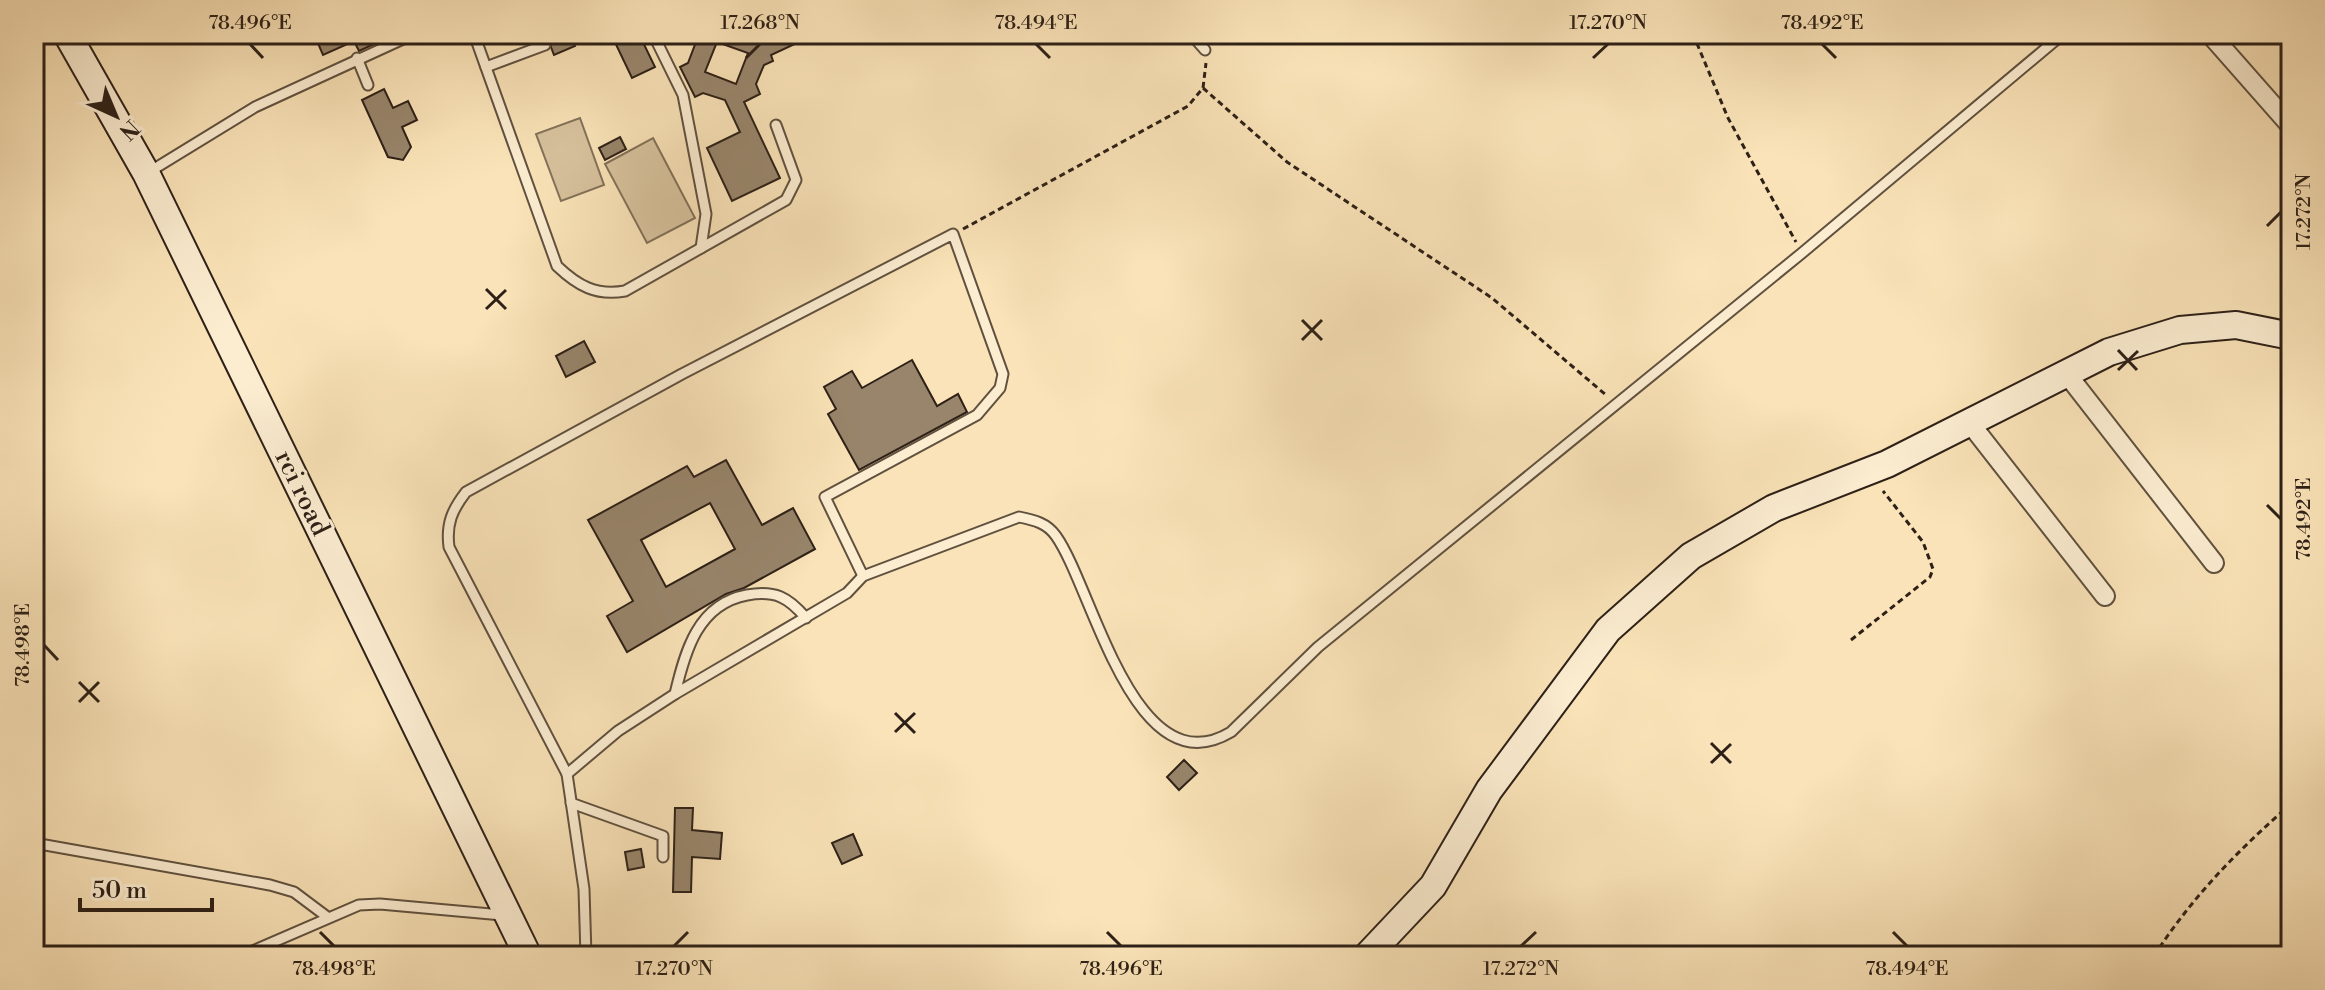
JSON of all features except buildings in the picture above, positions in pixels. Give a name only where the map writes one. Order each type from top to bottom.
[{"type":"main road","name":"rci road","points":[[67,34],[146,173],[528,956]]},
{"type":"main road","points":[[1367,956],[1433,886],[1489,790],[1608,630],[1691,556],[1774,508],[1868,472],[2109,352],[2180,330],[2236,325],[2291,336]]},
{"type":"street","points":[[2210,34],[2291,126]]},
{"type":"street","points":[[2066,373],[2214,563]]},
{"type":"street","points":[[1969,422],[2105,596]]},
{"type":"lane","points":[[146,173],[255,107],[414,34]]},
{"type":"lane","points":[[474,34],[557,266],[571,279],[605,294],[625,291],[776,208],[794,190],[796,180],[776,125]]},
{"type":"lane","points":[[653,34],[683,95],[706,214],[701,248]]},
{"type":"lane","points":[[1191,34],[1205,50]]},
{"type":"lane","points":[[567,774],[618,731],[847,593],[863,576],[1019,517],[1040,521],[1056,535],[1096,623],[1145,717],[1179,739],[1197,743],[1216,740],[1231,732],[1318,647],[1802,253],[2063,34]]},
{"type":"lane","points":[[486,67],[545,45]]},
{"type":"lane","points":[[357,58],[368,85]]},
{"type":"lane","points":[[586,956],[584,889],[567,774],[449,547],[447,527],[455,506],[466,492],[682,374],[953,234],[1003,374],[1000,388],[977,415],[825,497],[863,576]]},
{"type":"lane","points":[[675,694],[683,659],[709,612],[735,597],[770,591],[792,602],[806,618]]},
{"type":"lane","points":[[571,803],[663,836],[663,857]]},
{"type":"lane","points":[[34,843],[270,885],[294,892],[326,916]]},
{"type":"lane","points":[[241,956],[326,916],[359,905],[380,904],[507,915]]},
{"type":"path","points":[[1693,34],[1728,118],[1802,253]]},
{"type":"path","points":[[953,234],[1188,106],[1203,88],[1205,50]]},
{"type":"path","points":[[1203,88],[1287,162],[1492,298],[1615,403]]},
{"type":"path","points":[[1851,640],[1930,577],[1933,569],[1923,542],[1868,472]]},
{"type":"path","points":[[2154,956],[2194,898],[2221,868],[2291,804]]},
{"type":"shaded area","points":[[580,118],[604,185],[561,201],[536,134]]},
{"type":"shaded area","points":[[653,138],[695,218],[647,243],[605,164]]}]
